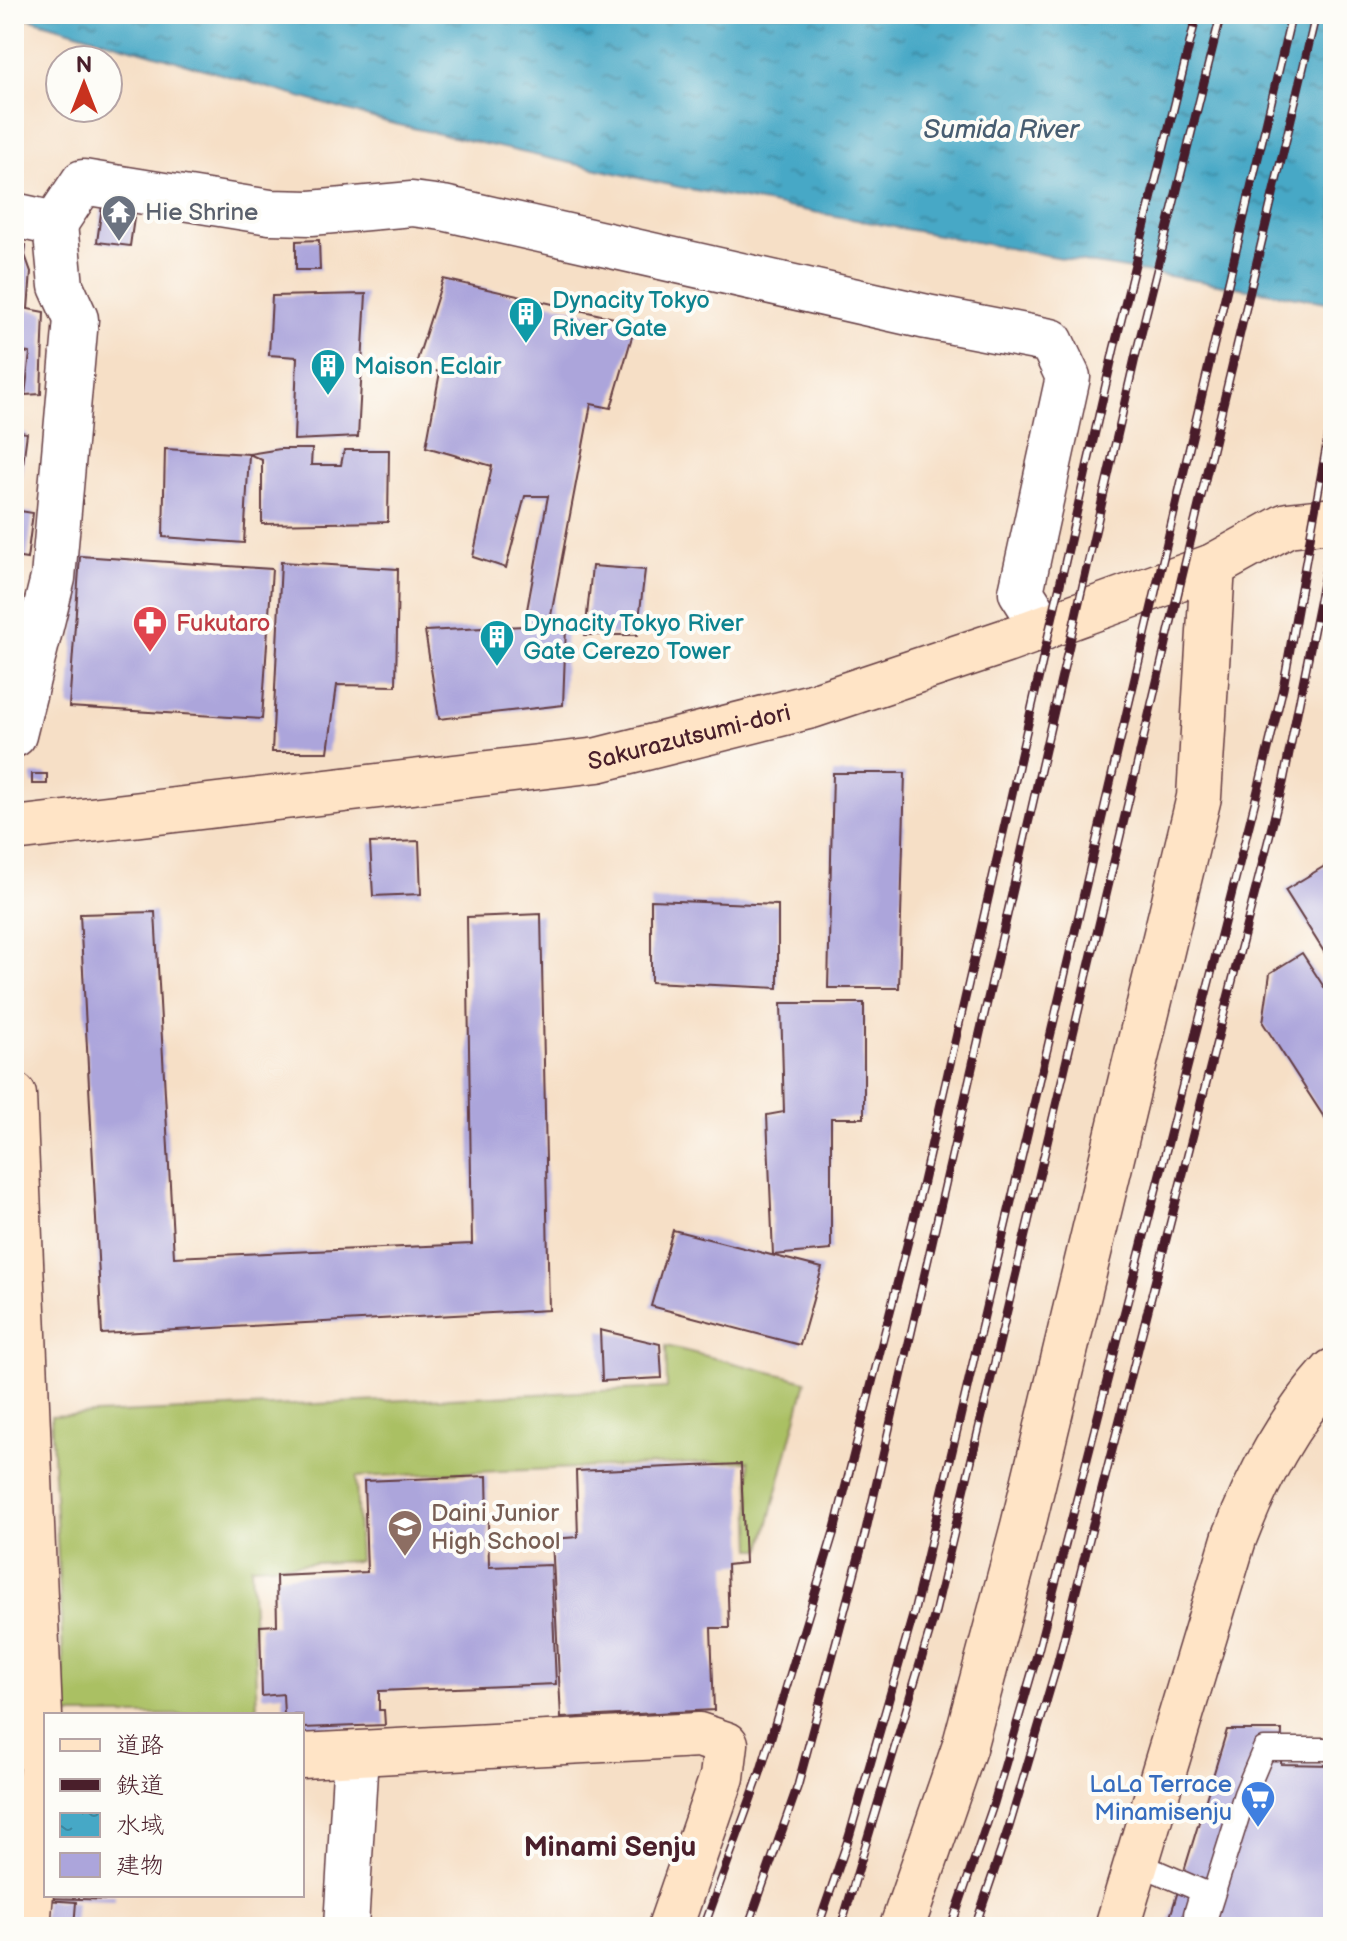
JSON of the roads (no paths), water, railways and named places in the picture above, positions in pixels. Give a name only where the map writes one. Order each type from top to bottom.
[{"type":"street","points":[[14,735],[53,578],[76,319],[34,219],[83,182],[270,212],[311,213],[412,204],[427,206],[927,317],[1051,341],[1068,377],[1021,592],[1044,628]]},
{"type":"street","name":"Sakurazutsumi-dori","points":[[14,829],[598,760],[812,706],[1044,628],[1213,566],[1287,525],[1333,520]]},
{"type":"street","points":[[902,1927],[964,1748],[1019,1541],[1199,797],[1213,566]]},
{"type":"street","points":[[14,1095],[23,1545],[34,1764],[28,1927]]},
{"type":"street","points":[[1117,1927],[1196,1658],[1252,1491],[1276,1446],[1333,1371]]},
{"type":"street","points":[[304,1756],[699,1735],[726,1744],[722,1777],[670,1927]]},
{"type":"street","points":[[346,1927],[356,1754]]},
{"type":"lane","points":[[1203,1927],[1245,1794],[1264,1749],[1333,1749]]},
{"type":"lane","points":[[1137,1863],[1202,1891],[1191,1927]]},
{"type":"water","name":"Sumida River","points":[[14,14],[1333,14],[1333,303],[1083,262],[679,187],[390,123]]},
{"type":"railway","points":[[704,1927],[760,1773],[835,1528],[922,1186],[1114,349],[1197,14]]},
{"type":"railway","points":[[748,1927],[798,1785],[865,1534],[1135,358],[1221,14]]},
{"type":"railway","points":[[818,1927],[849,1837],[914,1612],[1292,14]]},
{"type":"railway","points":[[841,1927],[934,1617],[1316,14]]},
{"type":"railway","points":[[951,1927],[994,1803],[1037,1655],[1257,794],[1283,688],[1333,410]]},
{"type":"railway","points":[[975,1927],[1009,1827],[1057,1665],[1283,783],[1333,533]]},
{"type":"place","name":"Hie Shrine","points":[[119,243]]},
{"type":"place","name":"Dynacity Tokyo River Gate","points":[[526,345]]},
{"type":"place","name":"Maison Eclair","points":[[328,397]]},
{"type":"place","name":"Fukutaro","points":[[150,654]]},
{"type":"place","name":"Dynacity Tokyo River Gate Cerezo Tower","points":[[497,668]]},
{"type":"place","name":"Daini Junior High School","points":[[405,1558]]},
{"type":"place","name":"LaLa Terrace Minamisenju","points":[[1258,1829]]},
{"type":"district","name":"Minami Senju","points":[[610,1847]]}]
